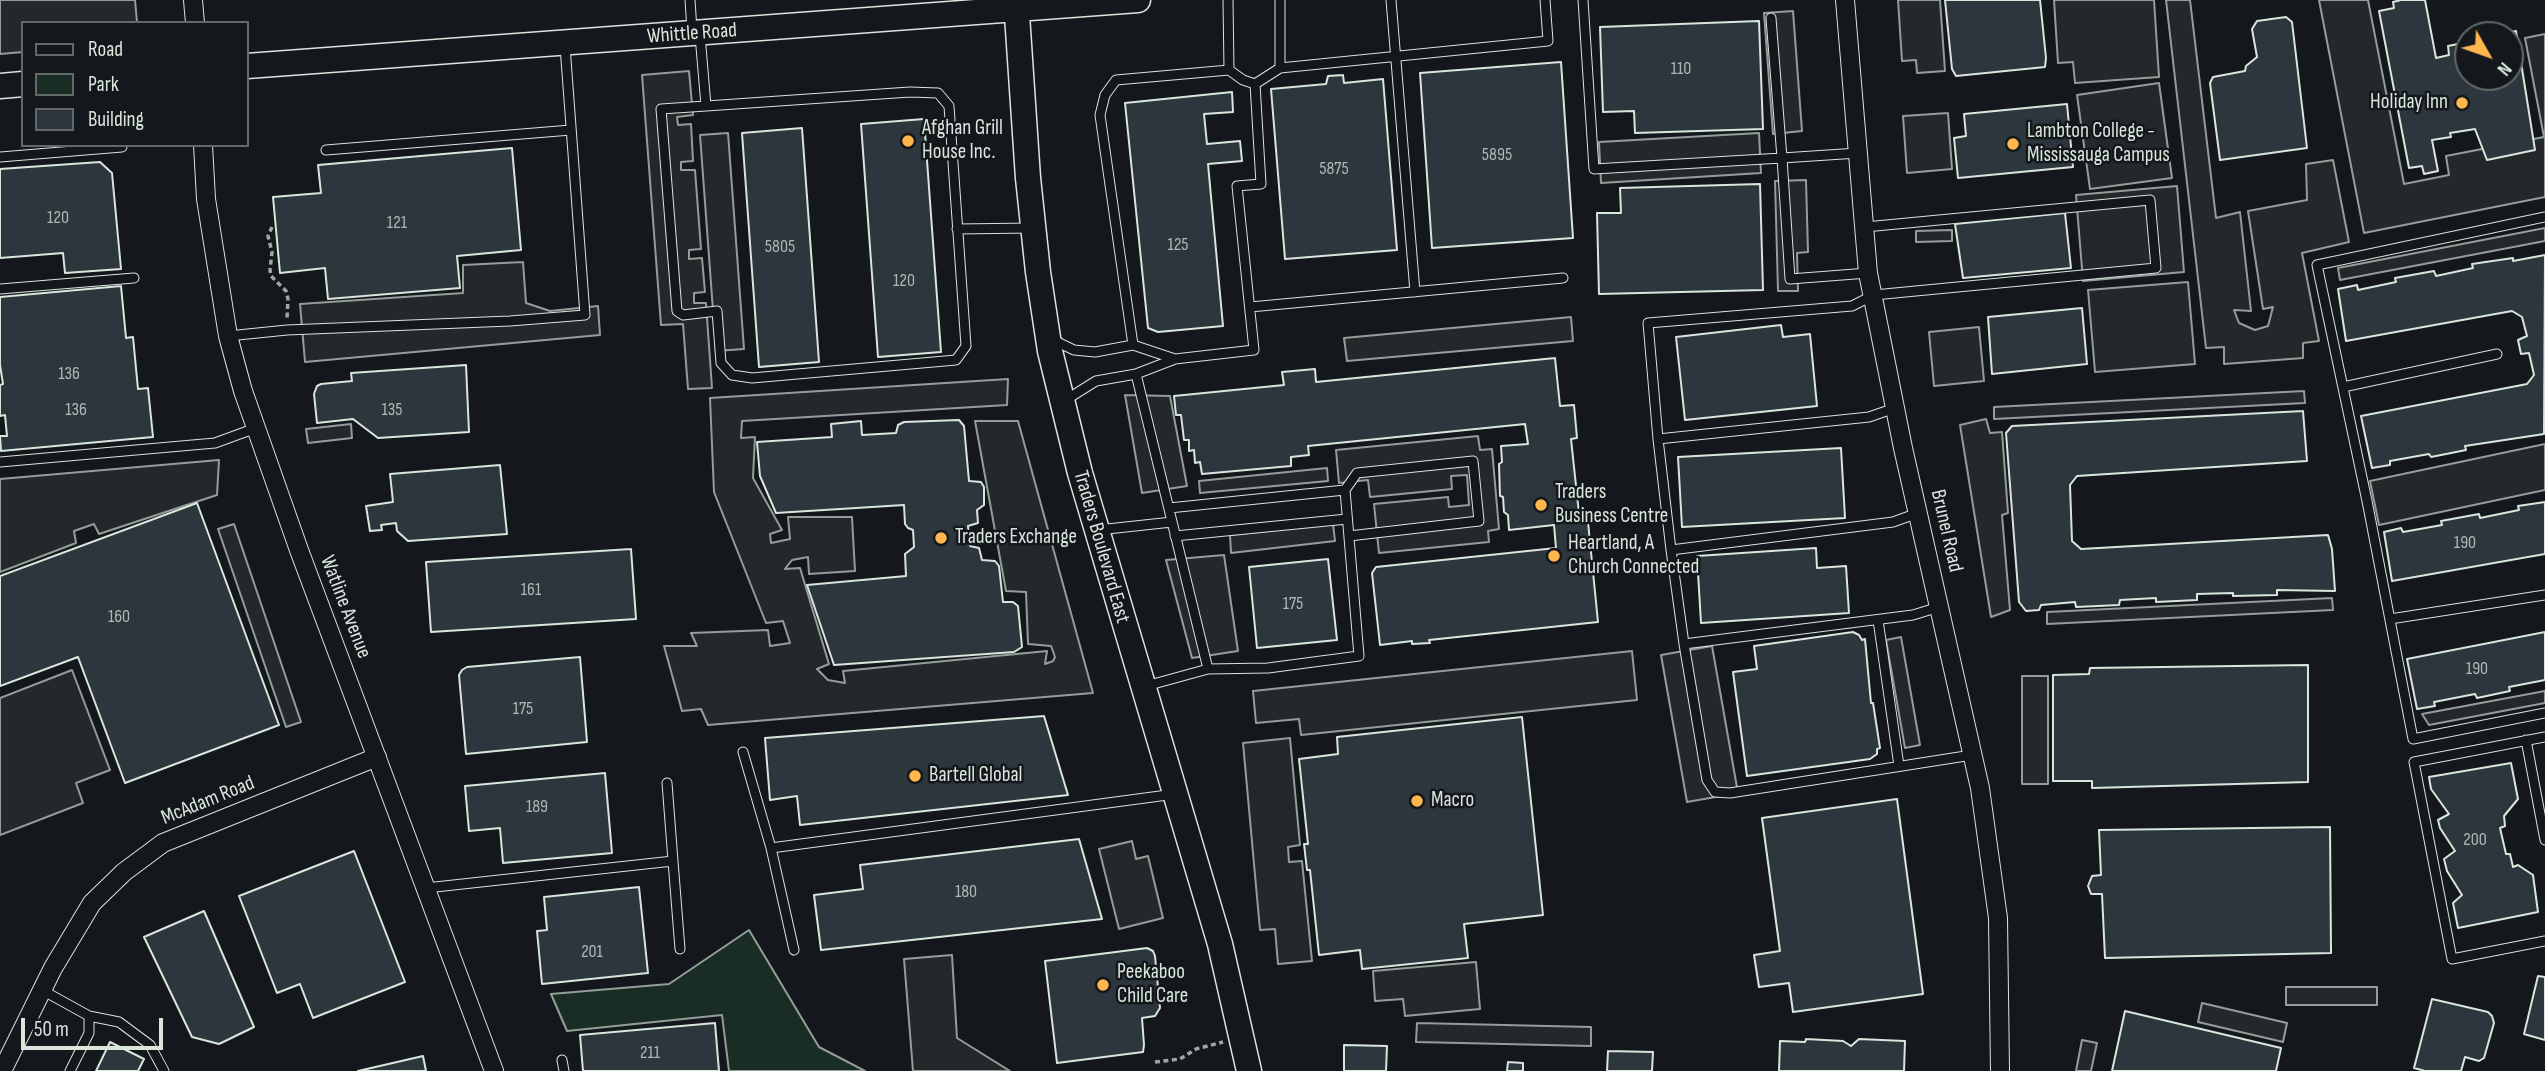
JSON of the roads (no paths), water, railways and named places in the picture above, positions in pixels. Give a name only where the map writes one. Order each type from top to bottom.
[{"type":"street","points":[[193,0],[195,21]]},
{"type":"street","name":"Whittle Road","points":[[248,66],[696,34],[1017,5],[1138,0]]},
{"type":"street","name":"Brunel Road","points":[[1845,0],[1868,273],[1895,408],[1980,788],[1998,918],[2000,1071]]},
{"type":"street","name":"Traders Boulevard East","points":[[1017,5],[1033,228],[1048,338],[1096,531],[1220,944],[1249,1071]]},
{"type":"street","points":[[0,86],[21,84]]},
{"type":"street","name":"Watline Avenue","points":[[203,147],[206,199],[228,336],[256,428],[494,1071]]},
{"type":"street","name":"McAdam Road","points":[[2,1071],[42,990],[92,903],[124,872],[163,843],[377,757]]},
{"type":"lane","points":[[690,0],[706,106]]},
{"type":"lane","points":[[1228,0],[1229,70]]},
{"type":"lane","points":[[1280,0],[1280,68]]},
{"type":"lane","points":[[1391,0],[1415,292]]},
{"type":"lane","points":[[1255,84],[1280,68],[1548,41],[1545,0]]},
{"type":"lane","points":[[1583,0],[1594,169],[1858,153]]},
{"type":"lane","points":[[1771,18],[1790,279],[1868,273]]},
{"type":"lane","points":[[228,336],[287,330],[510,321],[585,315],[565,43]]},
{"type":"lane","points":[[1133,345],[1100,115],[1105,95],[1116,80],[1229,70],[1243,80],[1255,84]]},
{"type":"lane","points":[[1063,402],[1096,382],[1136,374],[1175,359],[1254,350],[1237,186],[1261,184],[1255,84]]},
{"type":"lane","points":[[910,92],[938,93],[949,106],[966,346],[956,360],[752,378],[732,375],[721,363],[717,311],[683,315],[677,311],[661,110],[706,106],[910,92]]},
{"type":"lane","points":[[326,150],[571,130]]},
{"type":"lane","points":[[0,157],[122,147]]},
{"type":"lane","points":[[1865,227],[2150,200],[2156,268],[1874,295],[1852,306],[1648,323],[1658,439],[1684,644],[1707,780],[1715,792],[1731,793],[1972,755]]},
{"type":"lane","points":[[2545,217],[2317,265],[2413,739],[2545,713]]},
{"type":"lane","points":[[957,229],[1033,228]]},
{"type":"lane","points":[[0,289],[134,278]]},
{"type":"lane","points":[[1250,307],[1563,278]]},
{"type":"lane","points":[[1048,338],[1074,350],[1095,352],[1133,345],[1175,359]]},
{"type":"lane","points":[[2343,387],[2497,354]]},
{"type":"lane","points":[[1136,374],[1208,669]]},
{"type":"lane","points":[[1658,439],[1869,417],[1895,408]]},
{"type":"lane","points":[[0,462],[215,443],[256,428]]},
{"type":"lane","points":[[1142,687],[1208,669],[1268,667],[1359,656],[1345,490],[1357,473],[1473,461],[1479,521],[1349,536]]},
{"type":"lane","points":[[1169,508],[1345,490]]},
{"type":"lane","points":[[1671,550],[1893,522],[1918,513]]},
{"type":"lane","points":[[1175,536],[1348,519]]},
{"type":"lane","points":[[1096,531],[1172,523]]},
{"type":"lane","points":[[2390,619],[2545,595]]},
{"type":"lane","points":[[1684,644],[1913,615],[1939,607]]},
{"type":"lane","points":[[1878,620],[1899,766]]},
{"type":"lane","points":[[2545,737],[2414,762],[2452,959],[2545,941]]},
{"type":"lane","points":[[2526,740],[2545,839]]},
{"type":"lane","points":[[743,752],[771,848],[794,950]]},
{"type":"lane","points":[[667,783],[680,948]]},
{"type":"lane","points":[[771,848],[1176,794]]},
{"type":"lane","points":[[426,888],[673,861]]},
{"type":"lane","points":[[42,990],[89,1016],[119,1022],[150,1045],[163,1071]]},
{"type":"lane","points":[[70,1071],[89,1032],[89,1016]]},
{"type":"lane","points":[[562,1060],[564,1071]]},
{"type":"place","name":"Holiday Inn","points":[[2462,103]]},
{"type":"place","name":"Afghan Grill House Inc.","points":[[908,141]]},
{"type":"place","name":"Lambton College - Mississauga Campus","points":[[2013,144]]},
{"type":"place","name":"Traders Business Centre","points":[[1541,505]]},
{"type":"place","name":"Traders Exchange","points":[[941,538]]},
{"type":"place","name":"Heartland, A Church Connected","points":[[1554,556]]},
{"type":"place","name":"Bartell Global","points":[[915,776]]},
{"type":"place","name":"Macro","points":[[1417,801]]},
{"type":"place","name":"Peekaboo Child Care","points":[[1103,985]]}]
